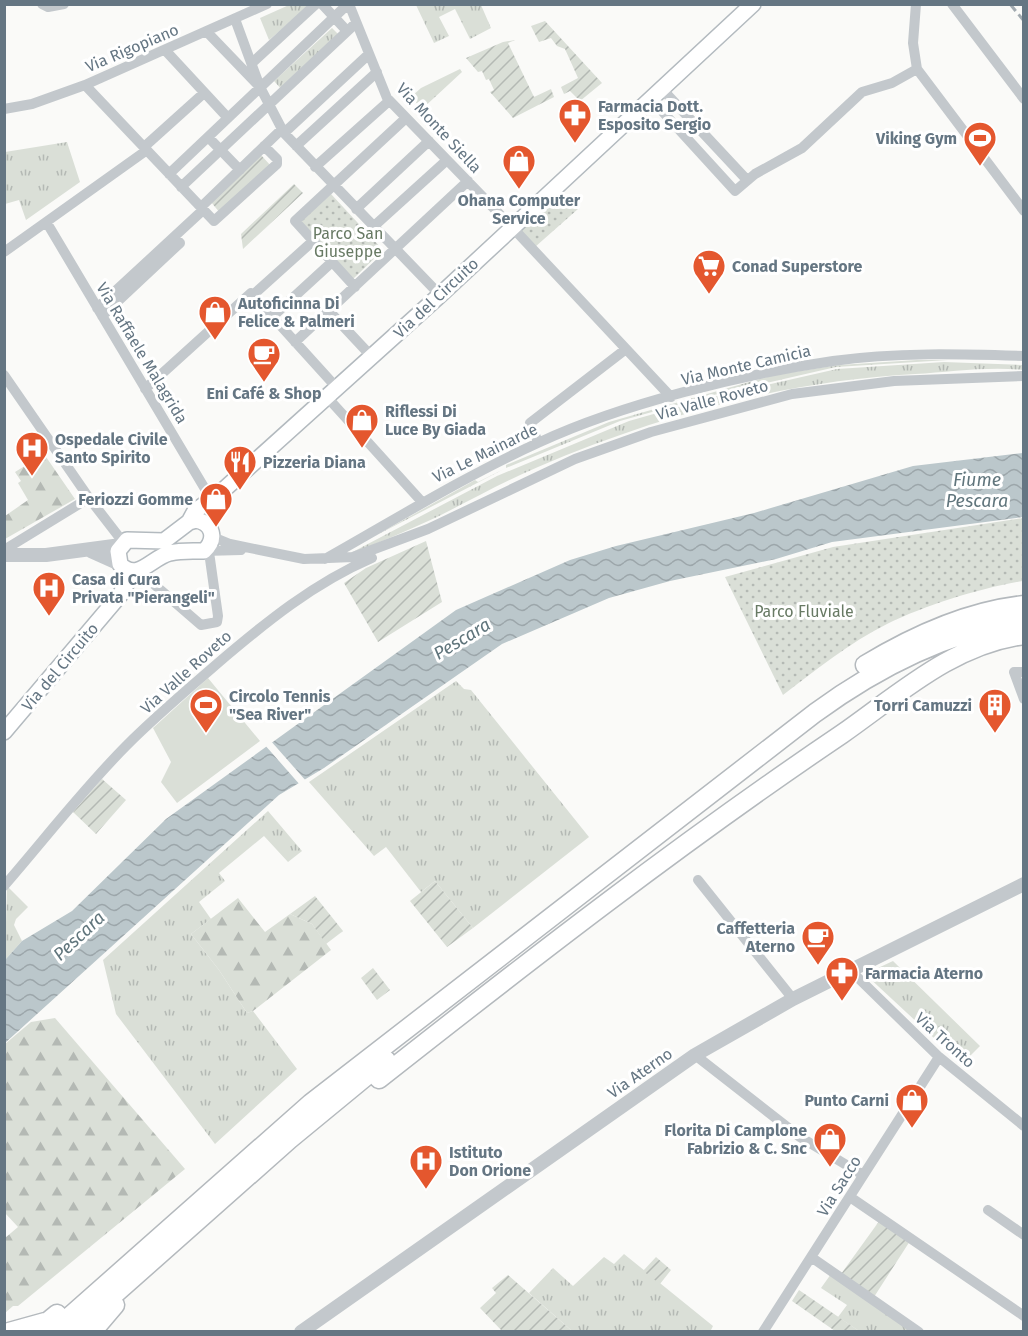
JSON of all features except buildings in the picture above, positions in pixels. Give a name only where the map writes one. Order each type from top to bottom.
[{"type":"highway","points":[[223,1179],[245,1149],[402,1018],[829,690],[889,651],[921,635],[974,616],[1023,604]]},
{"type":"highway","points":[[72,1332],[278,1149],[815,713],[865,679],[908,655],[979,630],[1023,620]]},
{"type":"highway","points":[[33,1329],[130,1260],[311,1103],[609,878],[865,693],[937,656],[982,641],[1023,633]]},
{"type":"highway","points":[[278,1149],[291,1148],[663,859],[924,676],[975,648],[1023,633]]},
{"type":"highway","points":[[92,1332],[146,1275],[152,1261]]},
{"type":"main road","name":"Via del Circuito","points":[[142,541],[164,541],[189,522],[195,511],[215,496],[372,357],[753,4]]},
{"type":"main road","points":[[209,541],[215,496]]},
{"type":"main road","points":[[189,522],[202,521],[209,541]]},
{"type":"main road","points":[[131,539],[142,541],[150,554],[143,573],[120,564],[117,554],[122,543],[131,539]]},
{"type":"main road","points":[[143,573],[168,554],[209,541]]},
{"type":"main road","name":"Via del Circuito","points":[[4,732],[120,595],[143,573]]},
{"type":"street","points":[[42,4],[48,7],[64,4]]},
{"type":"street","name":"Via Rigopiano","points":[[4,109],[32,104],[84,85],[207,32],[241,13],[267,4]]},
{"type":"street","points":[[253,62],[315,4]]},
{"type":"street","points":[[322,4],[348,31]]},
{"type":"street","points":[[169,174],[348,4]]},
{"type":"street","name":"Via Monte Siella","points":[[348,4],[389,101],[512,227]]},
{"type":"street","points":[[916,4],[913,43],[917,69],[1023,211]]},
{"type":"street","points":[[952,4],[1023,99]]},
{"type":"street","points":[[241,13],[260,87],[283,131],[333,186],[440,294]]},
{"type":"street","points":[[181,187],[356,23]]},
{"type":"street","points":[[207,32],[260,87]]},
{"type":"street","points":[[165,50],[228,118]]},
{"type":"street","points":[[100,312],[264,146],[369,54]]},
{"type":"street","points":[[656,94],[735,191],[747,180],[802,148],[862,92],[892,83],[917,69]]},
{"type":"street","points":[[296,146],[377,72]]},
{"type":"street","points":[[84,85],[214,220],[277,164],[276,159],[264,146]]},
{"type":"street","points":[[4,252],[146,149],[204,93]]},
{"type":"street","points":[[656,94],[747,180]]},
{"type":"street","points":[[315,167],[389,101]]},
{"type":"street","points":[[355,287],[294,220],[406,118]]},
{"type":"street","points":[[208,136],[240,170]]},
{"type":"street","points":[[356,209],[429,141]]},
{"type":"street","points":[[373,227],[447,160]]},
{"type":"street","points":[[295,342],[468,181]]},
{"type":"street","name":"Via Raffaele Malagrida","points":[[47,223],[145,389],[215,496]]},
{"type":"street","name":"Via Monte Camicia","points":[[512,227],[671,397],[834,360],[924,355],[1023,356]]},
{"type":"street","points":[[145,389],[313,241]]},
{"type":"street","points":[[272,317],[332,262]]},
{"type":"street","points":[[252,294],[295,342],[332,393],[422,502]]},
{"type":"street","points":[[329,311],[372,357]]},
{"type":"street","points":[[538,442],[530,423],[626,349]]},
{"type":"street","points":[[4,375],[122,543],[91,551],[24,556],[4,555]]},
{"type":"street","name":"Via Valle Roveto","points":[[328,560],[359,556],[428,529],[575,459],[651,432],[792,394],[894,381],[1023,376]]},
{"type":"street","name":"Via Le Mainarde","points":[[328,560],[422,502],[538,442],[671,397]]},
{"type":"street","points":[[4,550],[89,498]]},
{"type":"street","name":"Via Valle Roveto","points":[[4,886],[126,746],[253,633],[324,581],[419,537],[428,529]]},
{"type":"street","points":[[143,573],[201,625],[210,626],[217,622],[218,616],[209,541],[328,560]]},
{"type":"street","points":[[91,551],[120,564]]},
{"type":"street","points":[[4,562],[24,556]]},
{"type":"street","points":[[1023,672],[1014,672],[1023,699]]},
{"type":"street","points":[[698,880],[793,999]]},
{"type":"street","name":"Via Aterno","points":[[301,1332],[695,1055],[793,999],[1023,884]]},
{"type":"street","name":"Via Tronto","points":[[850,970],[939,1057],[1023,1126]]},
{"type":"street","points":[[695,1055],[800,1137],[863,1175]]},
{"type":"street","name":"Via Sacco","points":[[763,1332],[939,1057]]},
{"type":"street","points":[[1014,1118],[1023,1110]]},
{"type":"street","points":[[850,1197],[1023,1316]]},
{"type":"street","points":[[988,1210],[1023,1235]]},
{"type":"street","points":[[811,1257],[920,1332]]},
{"type":"green space","points":[[289,5],[310,5],[269,40],[260,18]]},
{"type":"green space","points":[[416,5],[481,5],[491,28],[470,39],[455,9],[439,17],[449,36],[434,43]]},
{"type":"green space","points":[[545,21],[602,83],[580,101],[570,91],[564,94],[561,87],[578,78],[565,49],[557,46],[551,38],[539,42],[531,26]]},
{"type":"green space","points":[[332,28],[340,36],[282,90],[274,81]]},
{"type":"green space","points":[[515,40],[508,43],[534,97],[551,89],[554,97],[513,118],[490,92],[494,90],[489,79],[486,80],[482,71],[478,72],[466,58],[503,42]]},
{"type":"green space","points":[[460,69],[462,72],[421,110],[412,96],[421,88]]},
{"type":"green space","points":[[67,142],[80,182],[26,220],[19,200],[5,204],[5,152]]},
{"type":"green space","points":[[261,155],[271,166],[220,213],[211,202]]},
{"type":"green space","points":[[294,184],[303,193],[243,249],[241,234]]},
{"type":"green space","points":[[562,191],[578,209],[535,247],[519,229]]},
{"type":"green space","name":"Parco San Giuseppe","points":[[331,194],[383,250],[353,279],[300,222]]},
{"type":"green space","points":[[948,360],[836,367],[709,396],[620,421],[506,468],[506,465],[609,422],[774,375],[839,365]]},
{"type":"green space","points":[[944,362],[1023,365],[1023,370],[983,369],[866,378],[818,384],[722,404],[675,417],[583,449],[525,473],[426,522],[345,556],[497,476],[629,421],[717,396],[837,369]]},
{"type":"green space","points":[[44,454],[75,499],[5,539],[5,516],[28,500],[18,483],[21,481],[15,472]]},
{"type":"green space","points":[[506,468],[373,537],[475,480],[478,482]]},
{"type":"green space","name":"Parco Fluviale","points":[[1023,518],[1023,581],[954,598],[887,624],[846,648],[783,695],[725,577],[833,547]]},
{"type":"green space","points":[[426,541],[442,602],[378,642],[344,583],[366,568]]},
{"type":"green space","name":"Circolo Tennis \"Sea River\"","points":[[208,678],[260,741],[177,803],[161,782],[171,762],[153,728]]},
{"type":"green space","points":[[456,681],[464,689],[471,690],[589,837],[473,928],[435,881],[421,892],[386,847],[374,856],[309,782]]},
{"type":"green space","points":[[102,779],[126,800],[96,834],[73,812]]},
{"type":"green space","points":[[268,811],[302,851],[288,862],[264,836],[219,873],[225,881],[199,902],[211,919],[191,934],[219,970],[247,1013],[253,1011],[297,1069],[215,1144],[116,1014],[103,960]]},
{"type":"green space","points":[[435,881],[473,928],[447,947],[410,901]]},
{"type":"green space","points":[[7,886],[28,907],[16,919],[14,925],[22,941],[5,960]]},
{"type":"green space","points":[[315,896],[343,931],[326,944],[312,924],[290,914]]},
{"type":"green space","points":[[238,898],[265,932],[290,914],[312,924],[331,950],[253,1011],[247,1013],[219,970],[191,934]]},
{"type":"green space","points":[[893,961],[980,1046],[962,1064],[865,974]]},
{"type":"green space","points":[[373,968],[390,990],[377,1000],[361,978]]},
{"type":"green space","points":[[55,1018],[185,1169],[18,1306],[13,1306],[5,1313],[5,1238],[18,1227],[5,1213],[5,1044],[31,1022]]},
{"type":"green space","points":[[880,1220],[910,1241],[874,1297],[841,1274]]},
{"type":"green space","points":[[624,1254],[713,1326],[710,1332],[572,1331],[529,1293],[553,1268],[573,1286],[604,1257],[614,1264]]},
{"type":"green space","points":[[656,1257],[671,1270],[660,1284],[643,1271]]},
{"type":"green space","points":[[831,1274],[915,1331],[859,1331],[838,1317],[847,1305],[821,1288]]},
{"type":"green space","points":[[508,1275],[572,1331],[502,1331],[480,1308],[496,1293],[492,1288]]},
{"type":"green space","points":[[799,1290],[859,1331],[835,1331],[792,1301]]},
{"type":"water","name":"Fiume Pescara","points":[[1023,453],[1023,517],[832,542],[776,559],[670,581],[609,598],[502,644],[324,768],[279,795],[5,1043],[5,960],[22,941],[72,911],[166,819],[456,610],[570,560],[616,546],[754,513],[913,466]]},
{"type":"pier","points":[[270,740],[307,782],[301,786],[264,744]]},
{"type":"railway","points":[[1010,4],[1024,21]]},
{"type":"place","name":"Farmacia Dott. Esposito Sergio","points":[[575,144]]},
{"type":"place","name":"Viking Gym","points":[[980,167]]},
{"type":"place","name":"Ohana Computer Service","points":[[519,190]]},
{"type":"place","name":"Conad Superstore","points":[[709,295]]},
{"type":"place","name":"Autoficinna Di Felice & Palmeri","points":[[215,341]]},
{"type":"place","name":"Eni Café & Shop","points":[[264,383]]},
{"type":"place","name":"Riflessi Di Luce By Giada","points":[[362,449]]},
{"type":"place","name":"Ospedale Civile Santo Spirito","points":[[32,477]]},
{"type":"place","name":"Pizzeria Diana","points":[[240,491]]},
{"type":"place","name":"Feriozzi Gomme","points":[[216,528]]},
{"type":"place","name":"Casa di Cura Privata \"Pierangeli\"","points":[[49,617]]},
{"type":"place","name":"Circolo Tennis \"Sea River\"","points":[[206,734]]},
{"type":"place","name":"Torri Camuzzi","points":[[995,734]]},
{"type":"place","name":"Caffetteria Aterno","points":[[818,966]]},
{"type":"place","name":"Farmacia Aterno","points":[[842,1002]]},
{"type":"place","name":"Punto Carni","points":[[912,1129]]},
{"type":"place","name":"Florita Di Camplone Fabrizio & C. Snc","points":[[830,1168]]},
{"type":"place","name":"Istituto Don Orione","points":[[426,1190]]},
{"type":"water label","name":"Pescara","points":[[462,639]]},
{"type":"water label","name":"Pescara","points":[[79,936]]}]
